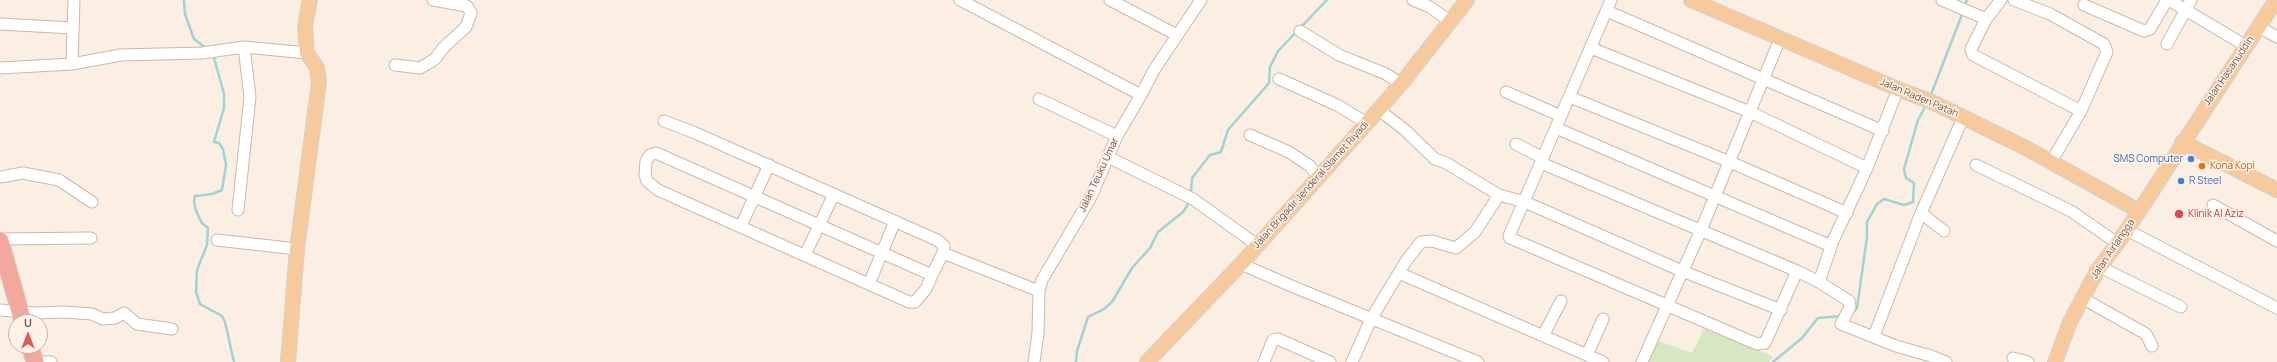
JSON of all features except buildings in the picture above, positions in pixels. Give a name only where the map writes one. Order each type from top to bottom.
[{"type":"highway","points":[[0,240],[21,314]]},
{"type":"main road","points":[[288,362],[297,249],[319,82],[317,68],[307,53],[305,26],[310,0]]},
{"type":"main road","name":"Jalan Brigadir Jenderal Slamet Riyadi","points":[[1147,362],[1241,264],[1379,110],[1451,22],[1467,0]]},
{"type":"main road","name":"Jalan Hasanuddin","points":[[2182,142],[2276,0]]},
{"type":"main road","name":"Jalan Raden Patah","points":[[1699,2],[1780,39],[1898,89],[1928,100],[2050,162],[2139,211]]},
{"type":"main road","points":[[2182,142],[2277,190]]},
{"type":"main road","name":"Jalan Airlangga","points":[[2055,362],[2067,329],[2082,298],[2100,267],[2127,230],[2182,142]]},
{"type":"street","points":[[72,64],[74,0]]},
{"type":"street","points":[[395,65],[420,68],[435,60],[443,48],[466,27],[471,13],[467,6],[433,0]]},
{"type":"street","points":[[960,0],[1142,95]]},
{"type":"street","points":[[1110,0],[1177,35]]},
{"type":"street","name":"Jalan Teuku Umar","points":[[1034,362],[1038,333],[1039,291],[1046,272],[1062,250],[1091,197],[1117,136],[1142,95],[1154,70],[1201,0]]},
{"type":"street","points":[[1413,0],[1430,6],[1451,22]]},
{"type":"street","points":[[1942,0],[1986,19]]},
{"type":"street","points":[[2000,0],[1986,19],[1972,49],[1973,55],[2081,111]]},
{"type":"street","points":[[2014,0],[2050,14],[2105,45],[2107,52],[2081,111],[2050,162]]},
{"type":"street","points":[[2084,5],[2144,31],[2150,29],[2164,1],[2188,5],[2246,46]]},
{"type":"street","points":[[1797,271],[1781,310],[1765,343],[1760,345],[1668,305],[1618,287],[1512,241],[1509,236],[1609,5],[1764,79],[1883,131]]},
{"type":"street","points":[[2167,44],[2188,5]]},
{"type":"street","points":[[0,24],[73,28]]},
{"type":"street","points":[[2259,27],[2277,37]]},
{"type":"street","points":[[1300,31],[1339,55],[1386,74],[1401,84]]},
{"type":"street","points":[[1642,362],[1701,230],[1780,39]]},
{"type":"street","points":[[238,210],[250,98],[244,47]]},
{"type":"street","points":[[0,68],[72,64],[121,55],[202,53],[244,47],[307,53]]},
{"type":"street","points":[[1591,48],[1750,112],[1868,168]]},
{"type":"street","points":[[1279,79],[1337,105],[1367,123]]},
{"type":"street","points":[[1819,282],[1831,246],[1868,168],[1898,89]]},
{"type":"street","points":[[1506,92],[1561,116]]},
{"type":"street","points":[[1570,97],[1730,162],[1847,214]]},
{"type":"street","points":[[1039,99],[1117,136]]},
{"type":"street","points":[[1379,110],[1405,130],[1435,159],[1500,195],[1525,202],[1682,271],[1781,310]]},
{"type":"street","points":[[1874,336],[1921,213],[1963,118]]},
{"type":"street","points":[[664,121],[769,165],[937,240],[944,246],[943,253],[926,289],[915,302],[909,302],[658,190],[647,181],[645,175],[646,161],[650,155],[662,154],[673,162],[932,275]]},
{"type":"street","points":[[1556,128],[1831,246]]},
{"type":"street","points":[[1250,135],[1289,152],[1310,166],[1318,177]]},
{"type":"street","points":[[1516,144],[1542,161],[1797,271],[1819,282],[1849,301],[1850,307],[1842,318],[1846,326],[1896,346],[1946,362]]},
{"type":"street","points":[[1108,156],[1193,199],[1257,246]]},
{"type":"street","points":[[741,226],[769,165]]},
{"type":"street","points":[[1976,165],[2071,210],[2117,243]]},
{"type":"street","points":[[0,176],[23,173],[54,178],[92,202]]},
{"type":"street","points":[[805,255],[834,194]]},
{"type":"street","points":[[1352,362],[1371,319],[1399,273],[1421,242],[1425,240],[1436,242],[1452,248],[1459,246],[1476,232],[1500,195]]},
{"type":"street","points":[[2213,205],[2277,241]]},
{"type":"street","points":[[1921,213],[1944,231]]},
{"type":"street","points":[[869,284],[895,221]]},
{"type":"street","points":[[2127,230],[2277,308]]},
{"type":"street","points":[[0,240],[91,238]]},
{"type":"street","points":[[217,240],[297,249]]},
{"type":"street","points":[[943,253],[1039,291]]},
{"type":"street","points":[[1241,264],[1478,362]]},
{"type":"street","points":[[2100,267],[2181,306]]},
{"type":"street","points":[[1399,273],[1602,362]]},
{"type":"street","points":[[2082,298],[2146,334],[2152,346]]},
{"type":"street","points":[[1543,336],[1561,301]]},
{"type":"street","points":[[0,310],[15,314]]},
{"type":"street","points":[[31,314],[64,312],[92,314],[104,319],[115,318],[124,313],[137,324],[172,329]]},
{"type":"street","points":[[1587,355],[1603,319]]},
{"type":"street","points":[[1264,362],[1273,340],[1278,339],[1330,362]]},
{"type":"street","points":[[2013,358],[2028,362]]},
{"type":"street","points":[[44,362],[51,362]]},
{"type":"green space","points":[[1704,329],[1773,357],[1769,362],[1646,362],[1656,340],[1692,353]]},
{"type":"waterway","points":[[184,0],[185,14],[194,39],[206,48]]},
{"type":"waterway","points":[[1191,191],[1192,178],[1210,155],[1221,152],[1228,130],[1269,83],[1270,67],[1278,51],[1327,0]]},
{"type":"waterway","points":[[1964,7],[1967,0]]},
{"type":"waterway","points":[[1930,97],[1963,12]]},
{"type":"waterway","points":[[213,54],[224,94],[224,108],[214,142],[219,143],[223,149],[226,165],[222,190],[212,194],[195,196],[194,202],[196,211],[202,223],[208,228],[207,245],[197,270],[196,292],[200,304],[222,316],[225,322],[234,362]]},
{"type":"waterway","points":[[1850,316],[1857,308],[1867,237],[1867,222],[1877,204],[1884,199],[1904,205],[1913,202],[1914,183],[1906,178],[1904,169],[1918,120],[1926,105]]},
{"type":"waterway","points":[[1076,362],[1077,351],[1088,317],[1104,309],[1112,302],[1132,268],[1150,248],[1158,232],[1183,212],[1190,201]]},
{"type":"waterway","points":[[1773,362],[1802,338],[1818,318],[1841,316]]},
{"type":"place","name":"SMS Computer","points":[[2191,159]]},
{"type":"place","name":"Kona Kopi","points":[[2202,166]]},
{"type":"place","name":"R Steel","points":[[2181,181]]},
{"type":"place","name":"Klinik Al Aziz","points":[[2179,214]]}]
